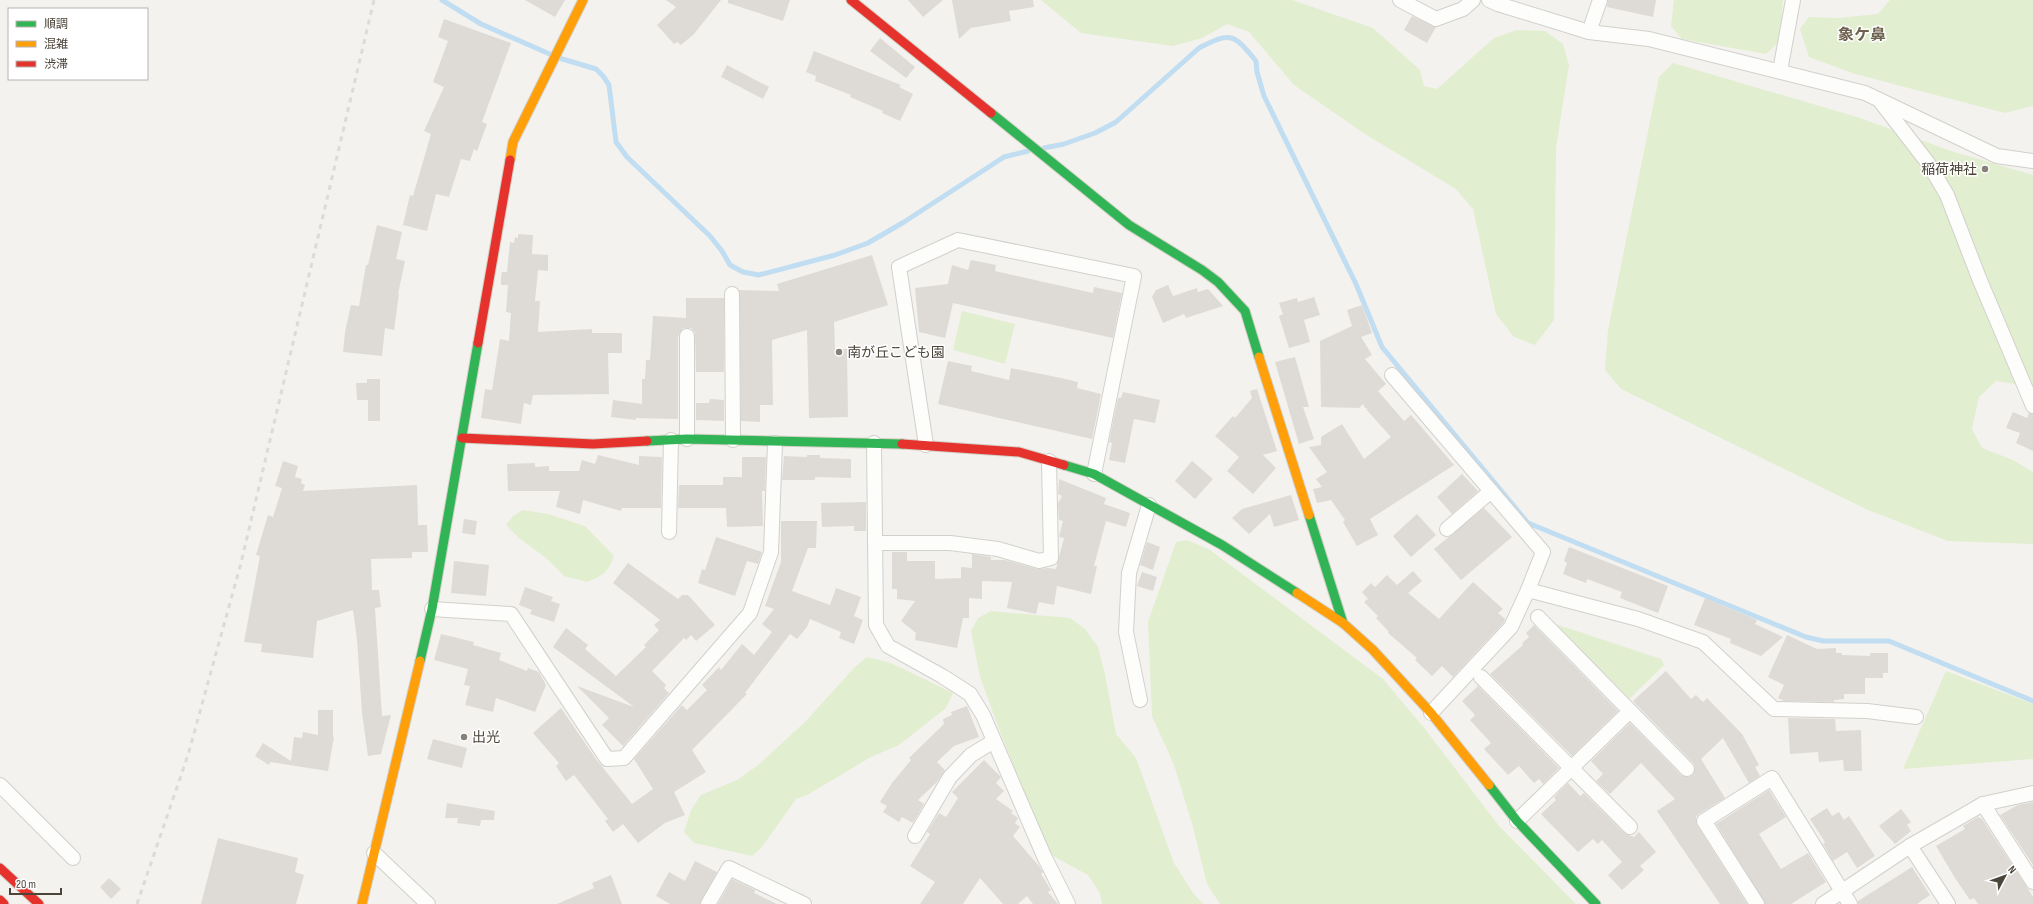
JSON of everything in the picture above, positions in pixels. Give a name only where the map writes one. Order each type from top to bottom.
[{"type":"main road","points":[[362,904],[432,609],[513,142],[583,0]]},
{"type":"main road","points":[[851,0],[1129,226],[1202,270],[1218,282],[1245,311],[1343,623]]},
{"type":"main road","points":[[462,438],[593,444],[671,440],[733,440],[775,443],[874,443],[926,445],[1019,452],[1094,474],[1222,545],[1343,623],[1373,650],[1431,713],[1517,821],[1596,904]]},
{"type":"main road","points":[[0,868],[39,904]]},
{"type":"main road","points":[[0,900],[4,904]]},
{"type":"street","points":[[1400,0],[1436,19],[1463,9],[1473,0]]},
{"type":"street","points":[[1489,0],[1589,32],[1649,38],[1865,93],[1997,156],[2033,161]]},
{"type":"street","points":[[1589,32],[1600,0]]},
{"type":"street","points":[[1780,71],[1793,0]]},
{"type":"street","points":[[1878,99],[1928,163],[1947,195],[1979,278],[2033,406]]},
{"type":"street","points":[[926,445],[899,267],[958,240],[1134,276],[1094,474]]},
{"type":"street","points":[[732,294],[733,440]]},
{"type":"street","points":[[687,336],[687,440]]},
{"type":"street","points":[[1392,375],[1543,552],[1511,627],[1431,713]]},
{"type":"street","points":[[670,532],[671,440]]},
{"type":"street","points":[[432,609],[511,614],[607,759],[624,758],[750,613],[771,552],[775,443]]},
{"type":"street","points":[[874,443],[876,625],[888,646],[942,676],[970,694],[983,716],[1044,856],[1068,904]]},
{"type":"street","points":[[875,543],[950,543],[998,549],[1039,561],[1051,558],[1049,461]]},
{"type":"street","points":[[1447,529],[1491,492]]},
{"type":"street","points":[[1140,700],[1126,632],[1129,573],[1149,505]]},
{"type":"street","points":[[1528,590],[1638,619],[1703,642],[1774,709],[1867,711],[1916,717]]},
{"type":"street","points":[[1538,617],[1687,769]]},
{"type":"street","points":[[1481,677],[1630,826]]},
{"type":"street","points":[[1517,821],[1630,711]]},
{"type":"street","points":[[915,836],[950,777],[971,755],[994,741]]},
{"type":"street","points":[[1757,904],[1704,821],[1772,778],[1850,904]]},
{"type":"street","points":[[0,785],[73,858]]},
{"type":"street","points":[[1823,904],[1910,846],[1983,804],[2033,793]]},
{"type":"street","points":[[1983,804],[2033,882]]},
{"type":"street","points":[[1910,846],[1948,904]]},
{"type":"street","points":[[374,853],[428,904]]},
{"type":"street","points":[[708,904],[729,868],[804,904]]},
{"type":"green space","points":[[1041,0],[1292,0],[1373,28],[1420,70],[1424,86],[1437,89],[1494,38],[1517,30],[1545,31],[1563,44],[1569,65],[1556,148],[1554,320],[1535,345],[1514,337],[1496,314],[1473,209],[1456,189],[1365,134],[1294,85],[1249,32],[1227,24],[1202,38],[1173,46],[1081,33]]},
{"type":"green space","points":[[1674,0],[1783,0],[1780,41],[1766,54],[1682,39],[1671,26]]},
{"type":"green space","points":[[1890,0],[2033,0],[2033,106],[2005,113],[1855,74],[1809,57],[1800,29],[1809,17],[1837,18],[1878,14]]},
{"type":"green space","points":[[1673,63],[1857,117],[1951,151],[2033,175],[2033,387],[1996,381],[1979,397],[1972,429],[1982,448],[2013,460],[2033,472],[2033,544],[1948,541],[1868,510],[1621,389],[1605,370],[1608,330],[1659,77]]},
{"type":"green space","points":[[962,311],[1015,324],[1005,364],[953,350]]},
{"type":"green space","points":[[523,510],[548,514],[585,526],[614,556],[610,566],[604,573],[587,582],[564,576],[546,558],[519,538],[506,525],[513,516]]},
{"type":"green space","points":[[1187,540],[1210,550],[1383,679],[1425,729],[1499,826],[1576,904],[1220,904],[1207,884],[1193,827],[1174,765],[1152,716],[1148,622],[1176,542]]},
{"type":"green space","points":[[991,611],[1070,618],[1085,629],[1098,647],[1105,674],[1116,734],[1136,758],[1174,863],[1193,893],[1203,904],[1102,904],[1100,893],[1088,875],[1049,854],[980,677],[971,631],[978,618]]},
{"type":"green space","points":[[1549,622],[1661,659],[1664,665],[1627,701]]},
{"type":"green space","points":[[867,657],[891,663],[953,693],[946,708],[899,745],[871,757],[807,795],[796,799],[762,847],[752,856],[694,843],[684,832],[691,810],[701,795],[737,780],[757,766],[805,722],[854,668]]},
{"type":"green space","points":[[1946,671],[2033,704],[2033,759],[1903,769]]},
{"type":"building","points":[[525,0],[565,0],[555,17]]},
{"type":"building","points":[[666,0],[721,0],[694,34],[681,45],[677,42],[674,44],[657,25],[676,7]]},
{"type":"building","points":[[728,0],[790,0],[783,21],[728,3]]},
{"type":"building","points":[[908,0],[943,0],[923,17]]},
{"type":"building","points":[[952,0],[1033,0],[1034,7],[1009,11],[1011,21],[971,28],[959,39]]},
{"type":"building","points":[[1608,0],[1656,0],[1653,17],[1607,7]]},
{"type":"building","points":[[1412,16],[1436,27],[1427,43],[1404,30]]},
{"type":"building","points":[[444,19],[511,43],[482,122],[487,124],[477,151],[474,149],[470,161],[461,159],[449,197],[436,194],[427,231],[403,225],[410,195],[413,196],[431,134],[424,131],[444,87],[433,82],[448,41],[438,37]]},
{"type":"building","points":[[880,38],[915,67],[906,78],[870,51]]},
{"type":"building","points":[[814,51],[901,85],[899,87],[913,94],[900,121],[882,113],[883,111],[850,97],[851,95],[815,81],[816,76],[806,72]]},
{"type":"building","points":[[727,65],[769,87],[763,99],[721,77]]},
{"type":"building","points":[[377,225],[402,232],[396,259],[405,261],[398,294],[394,330],[385,328],[382,356],[343,352],[345,332],[351,305],[359,306],[366,265],[368,265]]},
{"type":"building","points":[[518,234],[533,235],[532,254],[548,255],[548,271],[538,270],[535,301],[540,301],[538,332],[592,329],[592,333],[622,333],[622,353],[608,353],[609,394],[533,395],[531,405],[524,403],[521,424],[481,418],[485,389],[492,390],[500,339],[509,341],[511,313],[506,312],[508,285],[501,285],[501,277],[502,272],[507,272],[510,242],[514,243],[515,237],[518,238]]},
{"type":"building","points":[[872,255],[888,305],[834,322],[835,349],[847,349],[848,417],[809,418],[807,330],[772,340],[773,405],[760,405],[760,422],[741,421],[739,290],[779,291],[777,284]]},
{"type":"building","points":[[971,260],[996,265],[995,271],[1093,293],[1094,287],[1122,293],[1113,338],[953,303],[945,338],[919,332],[915,288],[948,284],[952,265],[968,270]]},
{"type":"building","points":[[1168,285],[1173,296],[1197,288],[1198,292],[1208,289],[1223,306],[1186,318],[1184,314],[1163,323],[1152,297],[1156,290]]},
{"type":"building","points":[[1314,297],[1320,315],[1304,320],[1310,342],[1289,348],[1279,316],[1283,314],[1279,303],[1297,298],[1298,302]]},
{"type":"building","points":[[686,298],[724,298],[724,372],[696,372],[695,332],[691,328],[683,328],[678,336],[678,419],[636,418],[636,420],[611,417],[613,400],[642,404],[642,379],[645,379],[646,360],[650,360],[653,316],[686,318]]},
{"type":"building","points":[[1362,305],[1372,333],[1361,337],[1372,355],[1365,359],[1386,384],[1378,391],[1404,421],[1411,415],[1454,465],[1370,519],[1378,535],[1357,546],[1343,522],[1345,520],[1331,500],[1317,503],[1313,489],[1322,487],[1316,479],[1327,472],[1309,447],[1321,445],[1321,437],[1342,424],[1364,459],[1391,437],[1366,409],[1368,408],[1365,408],[1363,404],[1359,408],[1321,407],[1320,341],[1352,326],[1347,310]]},
{"type":"building","points":[[1295,357],[1309,407],[1303,407],[1314,439],[1299,444],[1275,362]]},
{"type":"building","points":[[948,361],[972,366],[971,371],[1009,380],[1011,368],[1061,378],[1078,382],[1077,388],[1101,394],[1092,439],[938,404]]},
{"type":"building","points":[[367,379],[380,379],[380,421],[368,421],[368,400],[357,400],[356,383],[367,383]]},
{"type":"building","points":[[1257,389],[1277,451],[1263,455],[1276,468],[1253,494],[1227,471],[1239,457],[1215,436],[1233,416],[1235,418],[1252,398],[1250,391]]},
{"type":"building","points":[[1123,392],[1160,400],[1155,423],[1134,419],[1125,463],[1109,460],[1112,443],[1109,442],[1118,398],[1121,398]]},
{"type":"building","points":[[710,399],[724,400],[724,421],[696,420],[696,403],[709,403]]},
{"type":"building","points":[[2013,412],[2027,418],[2029,413],[2033,414],[2033,451],[2016,443],[2020,433],[2006,428]]},
{"type":"building","points":[[598,455],[639,465],[639,456],[662,457],[661,508],[622,508],[621,511],[583,500],[580,514],[556,507],[560,491],[508,491],[507,464],[535,463],[535,467],[549,466],[549,471],[579,471],[582,460],[595,464]]},
{"type":"building","points":[[807,455],[820,455],[820,458],[851,459],[851,478],[815,477],[815,480],[782,480],[784,456],[807,457]]},
{"type":"building","points":[[742,457],[766,457],[765,491],[762,491],[763,526],[727,527],[726,508],[678,508],[679,485],[723,485],[723,477],[742,477]]},
{"type":"building","points":[[283,461],[298,466],[295,477],[302,479],[301,483],[305,485],[303,491],[417,485],[418,525],[427,525],[428,552],[412,552],[412,558],[371,559],[372,590],[379,590],[381,607],[375,608],[382,716],[391,715],[381,754],[368,756],[362,713],[357,640],[353,610],[317,621],[313,658],[261,652],[262,644],[244,642],[260,556],[256,555],[268,515],[273,517],[282,488],[275,486]]},
{"type":"building","points":[[1192,461],[1213,479],[1195,499],[1175,481]]},
{"type":"building","points":[[1462,474],[1478,491],[1452,514],[1437,497]]},
{"type":"building","points":[[1059,479],[1106,498],[1104,504],[1130,513],[1126,527],[1106,521],[1094,566],[1097,566],[1091,594],[1057,586],[1054,605],[1039,602],[1036,614],[1007,608],[1012,582],[982,581],[982,599],[969,598],[969,618],[963,618],[957,648],[915,640],[916,633],[901,621],[915,601],[897,599],[897,589],[892,589],[892,552],[907,552],[907,561],[935,561],[935,579],[961,578],[961,567],[972,568],[972,554],[991,557],[991,560],[1005,560],[1037,569],[1056,569],[1064,538],[1059,537],[1063,521],[1059,520],[1058,503],[1062,496],[1058,494]]},
{"type":"building","points":[[1291,495],[1299,520],[1274,527],[1270,514],[1249,534],[1232,518],[1242,509]]},
{"type":"building","points":[[866,502],[866,531],[854,531],[854,526],[822,527],[821,503]]},
{"type":"building","points":[[1484,508],[1512,537],[1461,580],[1434,549]]},
{"type":"building","points":[[1417,514],[1436,535],[1411,557],[1393,536]]},
{"type":"building","points":[[464,519],[477,521],[475,535],[462,533]]},
{"type":"building","points":[[781,521],[817,521],[816,548],[808,548],[792,591],[830,605],[836,588],[861,597],[854,616],[863,620],[854,644],[839,638],[841,632],[810,619],[807,627],[797,639],[790,634],[745,693],[747,694],[692,750],[706,772],[674,792],[685,815],[665,823],[638,843],[623,824],[613,832],[605,821],[608,819],[574,775],[566,781],[556,766],[559,763],[533,733],[561,708],[596,759],[632,804],[653,789],[634,759],[682,705],[687,710],[707,690],[702,685],[719,667],[721,670],[742,644],[754,655],[772,632],[762,624],[774,609],[765,606],[781,562]]},
{"type":"building","points":[[716,537],[762,552],[758,564],[747,561],[735,596],[698,583],[702,569],[705,570]]},
{"type":"building","points":[[1147,542],[1160,547],[1153,570],[1140,565]]},
{"type":"building","points":[[1569,547],[1668,586],[1658,613],[1620,598],[1622,592],[1587,579],[1586,583],[1563,574],[1567,563],[1564,561]]},
{"type":"building","points":[[454,561],[489,565],[486,596],[451,593]]},
{"type":"building","points":[[628,563],[678,599],[682,595],[688,595],[715,625],[696,641],[691,635],[686,640],[684,638],[652,671],[666,685],[664,688],[669,693],[623,746],[602,725],[609,718],[577,686],[634,707],[553,647],[566,628],[588,645],[585,649],[616,676],[646,647],[644,645],[659,630],[654,625],[660,620],[613,583]]},
{"type":"building","points":[[1413,571],[1422,581],[1408,593],[1439,619],[1473,582],[1503,609],[1498,613],[1505,619],[1504,622],[1453,677],[1442,666],[1432,676],[1415,660],[1417,658],[1388,633],[1389,632],[1376,618],[1378,616],[1364,602],[1368,599],[1362,592],[1371,583],[1375,587],[1387,575],[1397,585]]},
{"type":"building","points":[[1142,572],[1157,577],[1153,591],[1137,586]]},
{"type":"building","points":[[525,587],[553,597],[551,601],[560,604],[554,622],[530,614],[532,610],[519,605]]},
{"type":"building","points":[[1705,598],[1757,620],[1755,624],[1783,637],[1761,656],[1730,643],[1731,639],[1694,625]]},
{"type":"building","points":[[1534,625],[1618,711],[1572,756],[1490,674],[1523,645],[1522,643],[1529,637],[1526,633]]},
{"type":"building","points":[[441,634],[474,642],[473,645],[501,653],[499,660],[527,671],[528,668],[539,672],[546,685],[535,712],[496,698],[493,712],[465,705],[470,686],[464,685],[468,669],[434,660]]},
{"type":"building","points":[[1787,635],[1817,649],[1836,648],[1836,653],[1842,653],[1842,655],[1870,656],[1870,653],[1888,653],[1888,673],[1883,673],[1883,678],[1865,678],[1865,694],[1844,694],[1844,699],[1834,700],[1834,702],[1784,701],[1778,698],[1784,685],[1768,677]]},
{"type":"building","points":[[1666,671],[1691,699],[1696,695],[1703,702],[1707,698],[1742,734],[1759,765],[1755,767],[1760,776],[1749,783],[1723,738],[1701,759],[1725,798],[1699,814],[1696,817],[1697,825],[1747,904],[1720,904],[1657,811],[1675,799],[1641,763],[1610,794],[1596,781],[1603,774],[1591,761],[1630,723],[1681,775],[1689,777],[1693,775],[1695,767],[1693,763],[1633,701]]},
{"type":"building","points":[[1478,686],[1559,768],[1543,784],[1539,779],[1534,783],[1519,766],[1508,775],[1484,749],[1491,743],[1470,720],[1475,715],[1462,701]]},
{"type":"building","points":[[967,706],[979,737],[954,746],[937,762],[945,770],[938,781],[918,800],[924,804],[913,823],[902,817],[899,822],[883,812],[887,806],[880,802],[892,783],[911,760],[909,758],[944,724],[943,719],[952,715],[951,712]]},
{"type":"building","points":[[318,710],[333,710],[334,737],[328,771],[270,762],[269,765],[255,756],[263,743],[291,761],[294,737],[302,738],[303,732],[318,735]]},
{"type":"building","points":[[1788,718],[1835,719],[1836,731],[1861,730],[1862,771],[1844,771],[1843,760],[1819,762],[1818,752],[1790,754]]},
{"type":"building","points":[[433,739],[467,748],[462,768],[427,759]]},
{"type":"building","points":[[984,760],[1001,777],[996,783],[1004,791],[996,799],[1013,811],[1011,813],[1018,818],[1015,823],[1020,827],[1013,836],[1043,872],[1041,874],[1051,890],[1048,892],[1058,904],[1033,904],[1027,896],[1018,904],[1003,904],[980,878],[963,904],[920,904],[935,882],[910,866],[930,834],[927,832],[939,813],[946,817],[958,798],[952,792]]},
{"type":"building","points":[[1568,783],[1580,796],[1584,793],[1624,833],[1634,837],[1639,832],[1656,852],[1640,866],[1644,870],[1622,890],[1608,875],[1622,862],[1602,840],[1598,844],[1593,839],[1578,852],[1541,814],[1556,800],[1554,797]]},
{"type":"building","points":[[1769,790],[1786,817],[1759,834],[1781,869],[1808,853],[1826,882],[1791,904],[1765,904],[1716,824]]},
{"type":"building","points":[[2033,802],[2033,865],[2000,815],[2018,805]]},
{"type":"building","points":[[447,803],[495,811],[494,820],[481,820],[480,826],[457,823],[458,818],[445,818]]},
{"type":"building","points":[[1827,808],[1832,816],[1839,812],[1844,820],[1849,816],[1875,856],[1857,868],[1847,852],[1833,861],[1823,844],[1825,842],[1810,819]]},
{"type":"building","points":[[1901,809],[1911,822],[1907,825],[1911,831],[1895,844],[1879,826]]},
{"type":"building","points":[[1978,817],[1982,819],[2028,889],[2033,897],[2033,904],[1978,904],[1974,898],[1970,900],[1955,878],[1936,846],[1965,829],[1963,826]]},
{"type":"building","points":[[218,838],[298,858],[295,872],[304,875],[296,904],[201,904]]},
{"type":"building","points":[[695,861],[717,872],[700,904],[670,904],[656,896],[669,872],[685,881]]},
{"type":"building","points":[[1912,867],[1930,895],[1917,904],[1858,904],[1858,901]]},
{"type":"building","points":[[611,875],[622,904],[557,904],[594,888],[592,883]]},
{"type":"building","points":[[109,878],[121,889],[111,899],[100,887]]},
{"type":"building","points":[[732,879],[755,890],[754,893],[777,904],[718,904]]},
{"type":"waterway","points":[[442,0],[481,24],[552,55]]},
{"type":"waterway","points":[[1044,148],[1064,144],[1095,133],[1116,122],[1199,48],[1218,39],[1231,38],[1237,41],[1256,61],[1257,72],[1264,96],[1356,284],[1382,347],[1528,523],[1806,637],[1823,641],[1889,641],[2033,701]]},
{"type":"waterway","points":[[559,58],[596,69],[603,76],[609,85],[616,142],[627,157],[710,236],[722,251],[730,265],[743,272],[759,275],[835,255],[868,243],[904,222],[1004,157],[1028,151]]},
{"type":"railway","points":[[137,904],[188,755],[241,563],[374,0]]},
{"type":"traffic: fast","points":[[991,113],[1129,225],[1202,270],[1218,282],[1245,311],[1259,357]]},
{"type":"traffic: fast","points":[[420,661],[432,609],[478,343]]},
{"type":"traffic: fast","points":[[647,441],[687,439],[902,444]]},
{"type":"traffic: fast","points":[[1064,465],[1094,474],[1222,545],[1297,593]]},
{"type":"traffic: fast","points":[[1309,515],[1343,623]]},
{"type":"traffic: fast","points":[[1489,785],[1517,821],[1596,904]]},
{"type":"traffic: slow","points":[[510,160],[513,142],[583,0]]},
{"type":"traffic: slow","points":[[1259,357],[1309,515]]},
{"type":"traffic: slow","points":[[1297,593],[1343,623],[1373,650],[1431,713],[1489,785]]},
{"type":"traffic: slow","points":[[362,904],[420,661]]},
{"type":"traffic: jam","points":[[851,0],[991,113]]},
{"type":"traffic: jam","points":[[478,343],[510,160]]},
{"type":"traffic: jam","points":[[462,438],[593,444],[647,441]]},
{"type":"traffic: jam","points":[[902,444],[1019,452],[1064,465]]},
{"type":"traffic: jam","points":[[0,868],[39,904]]},
{"type":"traffic: jam","points":[[0,900],[4,904]]},
{"type":"place","name":"稲荷神社","points":[[1985,169]]},
{"type":"place","name":"南が丘こども園","points":[[839,352]]},
{"type":"place","name":"出光","points":[[464,737]]},
{"type":"district","name":"象ケ鼻","points":[[1862,35]]}]
